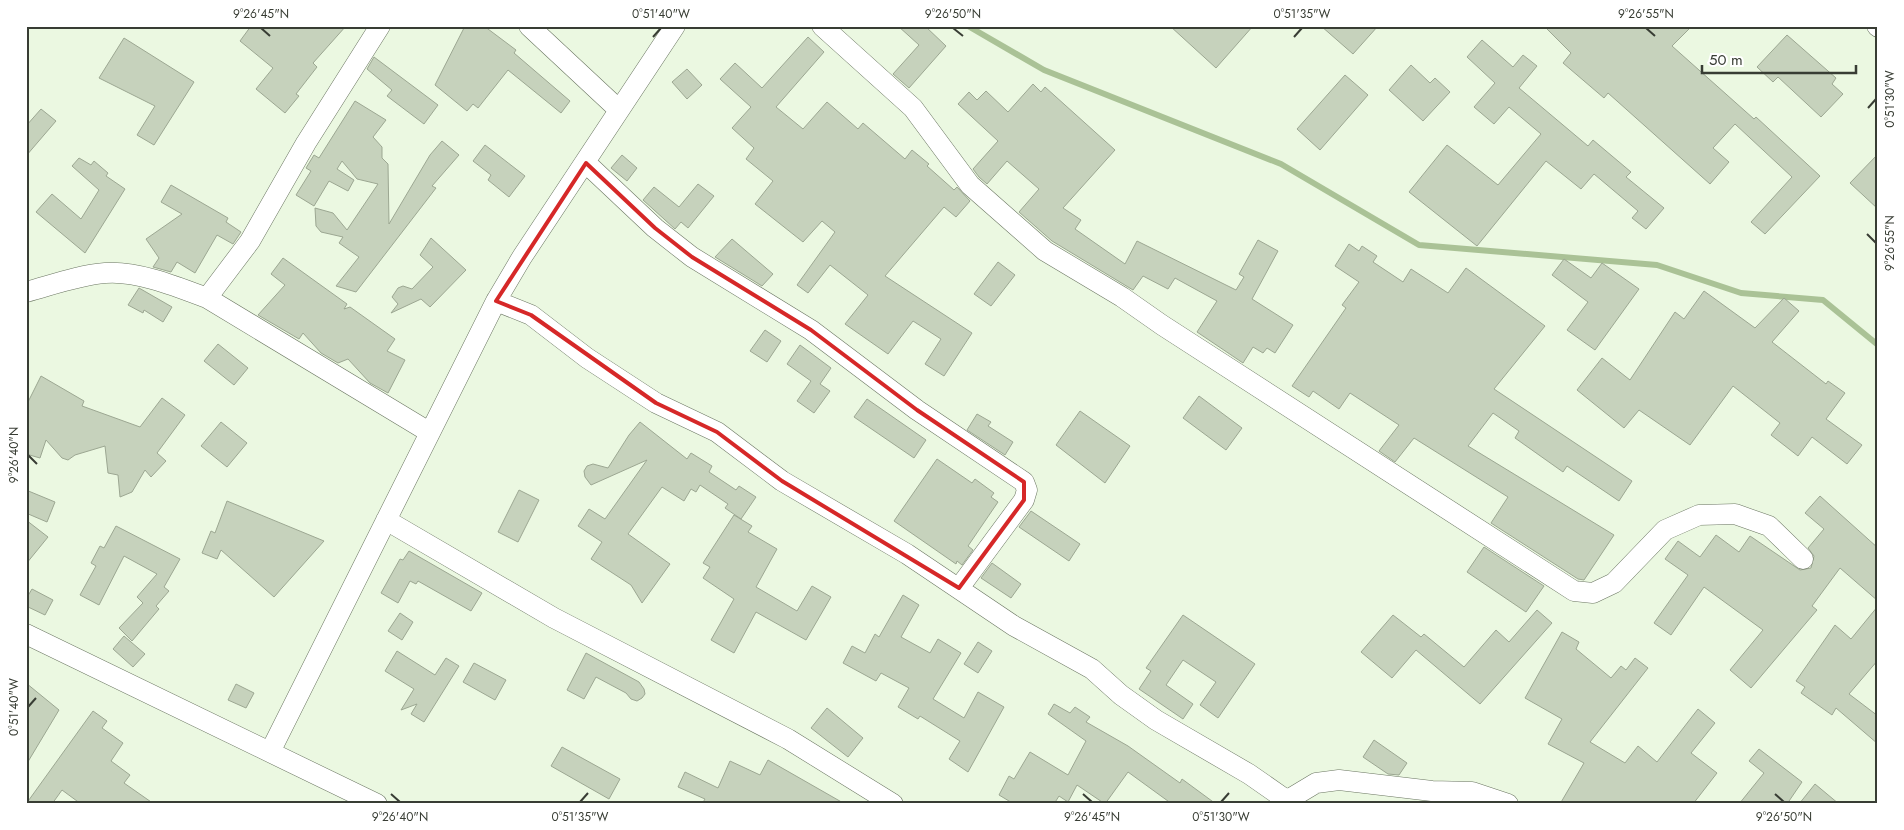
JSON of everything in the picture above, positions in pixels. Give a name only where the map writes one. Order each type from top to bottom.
[{"type":"street","points":[[206,298],[250,241],[306,143],[380,26]]},
{"type":"street","points":[[528,26],[618,109]]},
{"type":"street","points":[[270,752],[496,300],[522,257],[586,163],[618,109],[675,26]]},
{"type":"street","points":[[822,26],[913,108],[970,185],[1045,251],[1122,297],[1162,326],[1574,591],[1593,593],[1614,583],[1665,530],[1699,514],[1735,514],[1768,526],[1803,559]]},
{"type":"street","points":[[586,163],[655,228],[692,257],[811,330],[917,410],[1024,482],[1027,490],[1024,500],[958,588]]},
{"type":"street","points":[[26,292],[106,272],[140,277],[206,298],[429,432]]},
{"type":"street","points":[[496,300],[531,316],[587,358],[656,403],[717,432],[782,481],[907,554],[1014,626],[1092,670],[1120,695],[1156,720],[1249,774],[1287,802],[1316,783],[1339,780],[1432,791],[1472,792],[1508,804]]},
{"type":"street","points":[[386,520],[554,618],[788,739],[893,804]]},
{"type":"street","points":[[26,634],[270,752],[342,796],[377,804]]},
{"type":"highlighted area","points":[[586,163],[655,228],[692,257],[811,330],[917,410],[1010,471],[1024,482],[1024,500],[959,588],[782,481],[717,432],[656,403],[531,315],[496,301]]},
{"type":"building","points":[[251,26],[346,26],[313,63],[317,67],[296,94],[299,96],[285,113],[256,89],[273,68],[240,41]]},
{"type":"building","points":[[465,26],[484,26],[516,50],[514,53],[570,101],[561,113],[508,70],[478,108],[473,104],[467,111],[435,85]]},
{"type":"building","points":[[898,26],[925,26],[946,46],[909,88],[893,74],[919,45]]},
{"type":"building","points":[[1170,26],[1253,26],[1216,68]]},
{"type":"building","points":[[1321,26],[1378,26],[1353,54]]},
{"type":"building","points":[[1544,26],[1692,26],[1672,46],[1754,119],[1756,117],[1820,176],[1765,234],[1751,222],[1792,177],[1735,124],[1713,148],[1729,162],[1710,184],[1608,93],[1604,98],[1563,63],[1571,53]]},
{"type":"building","points":[[1787,35],[1836,78],[1832,84],[1843,94],[1821,117],[1778,77],[1773,82],[1757,67]]},
{"type":"building","points":[[808,37],[824,52],[776,107],[803,129],[827,102],[858,129],[863,123],[905,159],[912,150],[929,164],[927,166],[954,190],[957,187],[970,201],[956,217],[944,207],[885,276],[972,333],[944,376],[925,364],[941,339],[913,321],[888,354],[845,324],[868,295],[830,265],[808,293],[797,285],[835,232],[822,221],[803,242],[755,204],[773,181],[746,159],[754,148],[732,128],[751,107],[720,79],[735,63],[762,88]]},
{"type":"building","points":[[124,38],[194,82],[154,145],[137,135],[155,106],[99,78]]},
{"type":"building","points":[[1482,40],[1513,67],[1523,55],[1537,66],[1519,88],[1588,146],[1593,140],[1631,172],[1626,177],[1664,208],[1646,229],[1632,218],[1638,211],[1594,174],[1581,189],[1546,161],[1477,246],[1409,192],[1447,145],[1498,185],[1541,134],[1509,107],[1494,124],[1474,107],[1495,83],[1467,57]]},
{"type":"building","points":[[374,57],[438,105],[424,124],[387,96],[392,90],[367,69]]},
{"type":"building","points":[[1411,65],[1430,83],[1435,78],[1450,92],[1423,121],[1389,90]]},
{"type":"building","points":[[687,69],[702,85],[687,99],[672,82]]},
{"type":"building","points":[[1345,75],[1368,95],[1320,150],[1297,129]]},
{"type":"building","points":[[1033,84],[1041,92],[1045,87],[1115,150],[1063,208],[1081,220],[1075,229],[1125,264],[1137,241],[1236,290],[1244,277],[1239,274],[1258,240],[1278,251],[1252,299],[1293,325],[1275,353],[1267,348],[1263,353],[1253,347],[1243,363],[1197,332],[1217,301],[1175,278],[1168,289],[1143,276],[1133,290],[1052,241],[1019,212],[1039,189],[1007,161],[987,184],[979,177],[973,169],[998,141],[958,104],[969,92],[977,100],[986,91],[1008,112]]},
{"type":"building","points":[[355,101],[386,120],[373,137],[382,147],[382,158],[388,164],[389,224],[430,155],[442,141],[459,155],[432,186],[436,188],[356,292],[336,286],[359,257],[339,243],[343,237],[321,232],[316,226],[315,208],[333,213],[347,230],[378,184],[357,179],[342,161],[337,169],[354,180],[348,191],[329,181],[314,206],[296,195],[311,171],[306,168],[314,155],[319,158]]},
{"type":"building","points":[[41,109],[56,121],[26,156],[26,126]]},
{"type":"building","points":[[485,145],[525,176],[509,197],[488,180],[491,175],[473,161]]},
{"type":"building","points":[[1878,154],[1878,209],[1850,183]]},
{"type":"building","points":[[622,155],[637,168],[627,181],[611,168]]},
{"type":"building","points":[[79,158],[91,165],[94,161],[108,173],[106,176],[125,189],[85,253],[36,212],[52,194],[81,219],[99,190],[72,166]]},
{"type":"building","points":[[698,184],[714,196],[688,228],[681,222],[675,229],[643,200],[654,187],[679,207]]},
{"type":"building","points":[[171,185],[228,218],[226,222],[241,232],[233,244],[217,235],[195,273],[177,262],[171,272],[153,267],[159,258],[146,239],[182,214],[161,202]]},
{"type":"building","points":[[431,238],[466,270],[430,307],[421,299],[391,313],[398,304],[392,297],[398,288],[403,286],[412,289],[433,267],[420,255]]},
{"type":"building","points":[[732,239],[773,274],[762,286],[715,257]]},
{"type":"building","points":[[1349,244],[1359,251],[1362,246],[1377,256],[1373,262],[1403,282],[1411,269],[1448,293],[1466,268],[1545,326],[1494,389],[1632,481],[1619,501],[1567,466],[1563,472],[1515,438],[1519,431],[1493,413],[1468,446],[1614,535],[1584,580],[1578,579],[1491,523],[1508,497],[1414,438],[1395,462],[1379,451],[1399,425],[1350,393],[1339,409],[1313,391],[1309,397],[1292,386],[1346,308],[1342,305],[1359,282],[1335,266]]},
{"type":"building","points":[[283,258],[347,304],[344,309],[350,307],[395,339],[387,351],[405,360],[388,393],[370,383],[348,359],[338,363],[321,353],[303,333],[299,339],[258,315],[285,285],[271,274]]},
{"type":"building","points":[[1564,259],[1591,278],[1602,263],[1639,289],[1595,350],[1567,330],[1588,302],[1552,275]]},
{"type":"building","points":[[998,262],[1015,275],[991,306],[974,294]]},
{"type":"building","points":[[139,288],[172,307],[163,322],[144,310],[143,313],[128,305]]},
{"type":"building","points":[[1704,291],[1755,328],[1784,298],[1799,311],[1772,342],[1826,384],[1828,381],[1845,393],[1826,419],[1862,445],[1847,464],[1812,437],[1798,456],[1771,435],[1780,423],[1733,386],[1690,445],[1639,410],[1624,428],[1577,390],[1602,358],[1630,380],[1675,312],[1684,319]]},
{"type":"building","points":[[765,330],[781,341],[767,362],[750,351]]},
{"type":"building","points":[[218,344],[248,368],[234,385],[204,361]]},
{"type":"building","points":[[800,345],[831,368],[820,384],[830,391],[814,413],[797,401],[811,381],[787,364]]},
{"type":"building","points":[[41,376],[84,401],[82,406],[140,427],[162,398],[185,415],[157,453],[166,461],[151,477],[145,470],[132,492],[120,497],[118,475],[108,473],[105,446],[75,455],[68,460],[62,458],[46,440],[40,458],[26,454],[26,406]]},
{"type":"building","points":[[1199,396],[1242,428],[1226,450],[1183,418]]},
{"type":"building","points":[[867,399],[926,440],[914,458],[854,417]]},
{"type":"building","points":[[1080,411],[1130,446],[1105,483],[1056,445]]},
{"type":"building","points":[[977,414],[991,422],[988,426],[1013,442],[1005,455],[967,430]]},
{"type":"building","points":[[221,422],[247,443],[227,467],[201,446]]},
{"type":"building","points":[[640,422],[687,459],[691,453],[712,466],[709,472],[736,490],[739,486],[756,497],[741,519],[725,508],[728,504],[700,485],[696,492],[691,489],[684,501],[662,487],[628,534],[670,564],[642,603],[631,585],[591,559],[602,542],[578,526],[589,509],[605,519],[647,460],[591,485],[585,477],[584,471],[587,466],[593,464],[608,468],[629,435]]},
{"type":"building","points":[[937,459],[972,483],[975,479],[994,493],[991,497],[998,502],[968,546],[973,550],[962,565],[957,561],[956,564],[894,521]]},
{"type":"building","points":[[26,490],[55,502],[47,522],[26,513]]},
{"type":"building","points":[[519,490],[539,500],[518,542],[498,532]]},
{"type":"building","points":[[1820,496],[1878,548],[1878,601],[1840,568],[1812,606],[1817,610],[1751,688],[1730,670],[1763,630],[1704,587],[1671,635],[1654,623],[1688,575],[1665,559],[1678,541],[1700,557],[1716,535],[1739,552],[1750,536],[1800,570],[1811,568],[1814,556],[1808,548],[1824,529],[1805,513]]},
{"type":"building","points":[[227,501],[324,541],[274,597],[221,550],[217,559],[202,553],[211,531],[215,533]]},
{"type":"building","points":[[1031,511],[1080,544],[1069,561],[1019,527]]},
{"type":"building","points":[[734,515],[752,526],[748,532],[777,549],[756,587],[797,611],[812,586],[831,597],[806,640],[756,612],[734,653],[711,640],[734,599],[703,578],[710,567],[703,563]]},
{"type":"building","points":[[26,520],[48,537],[26,564]]},
{"type":"building","points":[[116,526],[180,559],[164,587],[169,591],[156,606],[159,609],[132,641],[119,628],[143,603],[137,597],[157,574],[124,556],[99,605],[80,595],[96,566],[91,563],[100,546],[104,548]]},
{"type":"building","points":[[1484,547],[1544,586],[1526,612],[1467,572]]},
{"type":"building","points":[[409,551],[482,593],[471,611],[418,581],[416,584],[410,581],[398,603],[381,593],[400,559],[403,560]]},
{"type":"building","points":[[992,563],[1021,584],[1011,598],[981,578]]},
{"type":"building","points":[[32,589],[53,600],[45,615],[26,606],[26,599]]},
{"type":"building","points":[[903,595],[919,605],[901,637],[930,653],[938,639],[961,653],[933,699],[964,718],[978,692],[1004,707],[968,772],[949,759],[960,741],[920,716],[918,719],[898,707],[909,688],[881,673],[876,681],[843,663],[852,646],[865,653],[875,634],[879,637]]},
{"type":"building","points":[[1878,606],[1878,660],[1849,694],[1878,716],[1878,744],[1836,708],[1832,715],[1801,693],[1805,687],[1796,681],[1835,625],[1851,639]]},
{"type":"building","points":[[1537,610],[1552,623],[1480,704],[1416,650],[1392,678],[1361,652],[1393,615],[1421,637],[1424,634],[1464,667],[1496,630],[1509,642]]},
{"type":"building","points":[[400,613],[413,622],[402,640],[388,631]]},
{"type":"building","points":[[1183,615],[1255,664],[1218,718],[1200,705],[1216,682],[1183,660],[1166,685],[1193,704],[1183,719],[1139,689],[1151,671],[1146,668]]},
{"type":"building","points":[[1562,632],[1579,642],[1576,649],[1611,678],[1621,666],[1626,670],[1635,658],[1648,668],[1590,742],[1625,763],[1638,746],[1657,762],[1698,709],[1715,723],[1691,753],[1717,773],[1693,804],[1560,804],[1584,763],[1548,744],[1562,719],[1525,698]]},
{"type":"building","points":[[124,636],[145,654],[133,667],[113,649]]},
{"type":"building","points":[[978,642],[992,651],[978,673],[964,664]]},
{"type":"building","points":[[397,651],[435,675],[446,658],[459,666],[424,722],[411,714],[417,704],[401,710],[414,689],[385,671]]},
{"type":"building","points":[[586,653],[639,682],[645,694],[637,701],[631,699],[626,693],[596,677],[584,699],[567,690]]},
{"type":"building","points":[[474,663],[506,680],[495,700],[463,682]]},
{"type":"building","points":[[26,683],[59,710],[26,765]]},
{"type":"building","points":[[236,684],[254,693],[246,708],[228,700]]},
{"type":"building","points":[[1054,704],[1070,713],[1075,707],[1090,717],[1086,722],[1128,746],[1180,783],[1182,779],[1216,804],[1172,804],[1128,772],[1105,804],[1077,785],[1068,802],[1059,796],[1054,804],[1014,804],[999,795],[1009,776],[1014,779],[1030,752],[1068,775],[1086,741],[1048,714]]},
{"type":"building","points":[[827,708],[863,738],[848,757],[811,728]]},
{"type":"building","points":[[93,711],[107,721],[102,728],[123,743],[111,761],[130,775],[124,783],[154,804],[81,804],[62,790],[52,804],[26,804]]},
{"type":"building","points":[[1374,740],[1407,763],[1399,775],[1388,774],[1363,757]]},
{"type":"building","points":[[562,747],[620,779],[609,799],[551,766]]},
{"type":"building","points":[[1759,749],[1802,782],[1787,804],[1739,804],[1764,773],[1749,761]]},
{"type":"building","points":[[768,760],[845,804],[702,804],[705,799],[678,787],[685,772],[718,788],[730,761],[760,775]]},
{"type":"building","points":[[1815,784],[1839,804],[1799,804]]},
{"type":"waterway","points":[[968,26],[1044,70],[1281,164],[1419,245],[1657,265],[1741,293],[1823,300],[1878,345]]}]
